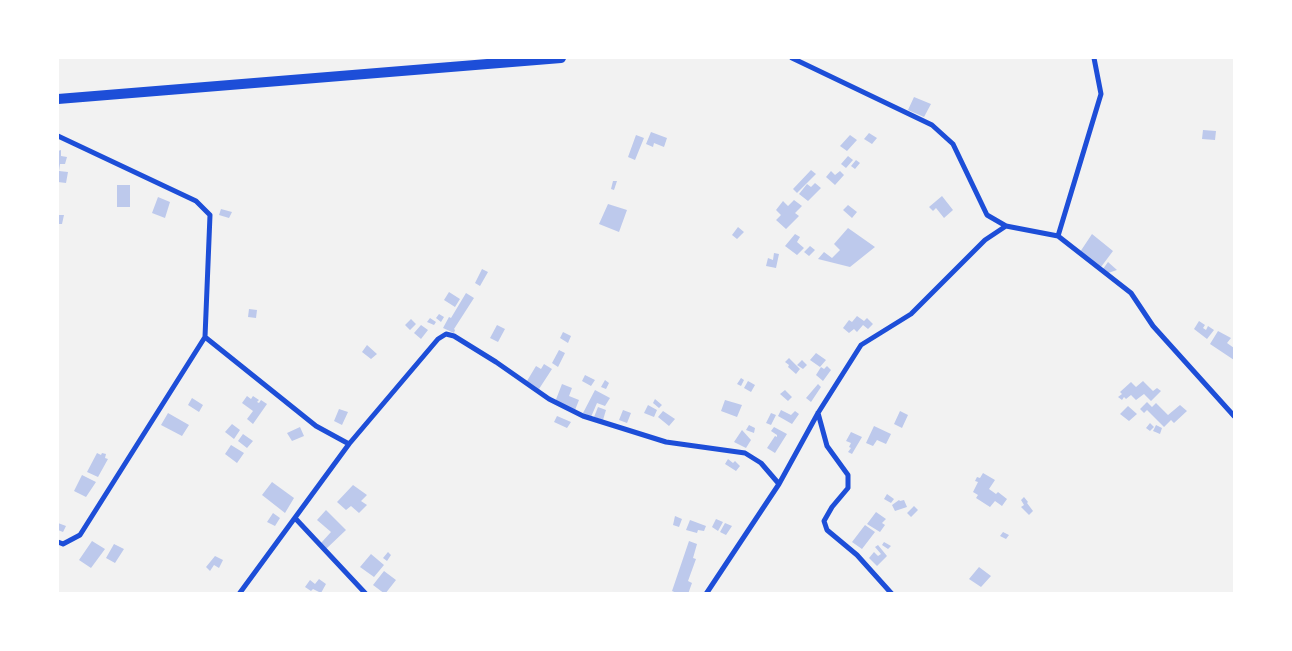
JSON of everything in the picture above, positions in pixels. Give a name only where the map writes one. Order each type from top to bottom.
[{"type":"main road","points":[[58,99],[561,58]]},
{"type":"street","points":[[792,58],[932,125],[953,144],[987,215],[1006,226],[1058,236],[1130,293],[1153,326],[1234,416]]},
{"type":"street","points":[[1058,236],[1101,94],[1094,58]]},
{"type":"street","points":[[58,136],[196,201],[210,215],[205,337],[80,535],[63,544],[58,542]]},
{"type":"street","points":[[706,594],[779,484],[818,413],[861,345],[911,314],[985,240],[1006,226]]},
{"type":"street","points":[[239,594],[349,444],[438,339],[446,334],[454,336],[496,362],[549,399],[583,416],[666,442],[745,453],[761,463],[779,484]]},
{"type":"street","points":[[205,337],[316,426],[349,444]]},
{"type":"street","points":[[818,413],[827,446],[848,475],[848,488],[832,507],[824,521],[827,530],[857,555],[892,594]]},
{"type":"street","points":[[295,518],[366,594]]},
{"type":"building","points":[[914,97],[931,104],[924,117],[908,110]]},
{"type":"building","points":[[1203,130],[1216,131],[1215,140],[1202,139]]},
{"type":"building","points":[[651,132],[667,138],[664,147],[654,143],[653,147],[646,144]]},
{"type":"building","points":[[869,133],[877,138],[872,144],[864,139]]},
{"type":"building","points":[[636,135],[644,138],[635,160],[628,157]]},
{"type":"building","points":[[850,135],[857,140],[847,151],[840,146]]},
{"type":"building","points":[[61,150],[61,156],[67,157],[65,164],[60,164],[59,171],[68,172],[66,183],[58,182],[58,151]]},
{"type":"building","points":[[848,156],[853,160],[846,168],[841,164]]},
{"type":"building","points":[[856,160],[860,163],[855,169],[851,166]]},
{"type":"building","points":[[811,170],[816,174],[797,193],[793,189]]},
{"type":"building","points":[[831,171],[835,175],[840,171],[844,175],[835,185],[826,177]]},
{"type":"building","points":[[613,181],[617,181],[614,190],[611,189]]},
{"type":"building","points":[[815,183],[821,188],[808,201],[799,194],[807,184],[811,187]]},
{"type":"building","points":[[117,185],[130,185],[130,207],[117,207]]},
{"type":"building","points":[[942,196],[953,210],[944,218],[936,208],[933,211],[929,207]]},
{"type":"building","points":[[158,197],[170,202],[165,218],[152,213]]},
{"type":"building","points":[[794,200],[802,206],[795,213],[799,216],[786,229],[776,220],[781,215],[776,210],[783,201],[788,206]]},
{"type":"building","points":[[608,204],[627,210],[619,232],[599,224]]},
{"type":"building","points":[[848,205],[857,212],[852,218],[843,210]]},
{"type":"building","points":[[221,209],[232,212],[229,218],[219,215]]},
{"type":"building","points":[[58,215],[64,215],[62,224],[58,224]]},
{"type":"building","points":[[738,227],[744,232],[737,239],[732,235]]},
{"type":"building","points":[[848,228],[875,247],[850,267],[818,259],[824,252],[832,258],[840,250],[834,244]]},
{"type":"building","points":[[795,234],[800,237],[797,242],[804,248],[797,255],[785,246]]},
{"type":"building","points":[[1092,234],[1113,251],[1101,267],[1080,252]]},
{"type":"building","points":[[810,246],[815,250],[809,256],[804,252]]},
{"type":"building","points":[[774,253],[779,254],[776,268],[766,266],[768,258],[773,260]]},
{"type":"building","points":[[1108,262],[1117,270],[1108,273],[1103,269]]},
{"type":"building","points":[[482,269],[488,272],[480,286],[475,283]]},
{"type":"building","points":[[449,292],[460,299],[455,307],[444,300]]},
{"type":"building","points":[[466,293],[474,298],[454,329],[454,333],[443,328],[449,317],[451,318]]},
{"type":"building","points":[[249,309],[257,310],[256,318],[248,317]]},
{"type":"building","points":[[439,314],[444,317],[441,322],[436,318]]},
{"type":"building","points":[[857,316],[864,321],[867,318],[873,324],[868,329],[863,325],[857,332],[854,329],[849,333],[843,328],[849,320],[852,322]]},
{"type":"building","points":[[430,318],[436,322],[434,325],[427,322]]},
{"type":"building","points":[[411,319],[416,324],[410,330],[405,325]]},
{"type":"building","points":[[1199,321],[1205,325],[1203,328],[1206,330],[1208,326],[1214,330],[1207,339],[1194,329]]},
{"type":"building","points":[[421,325],[428,330],[421,339],[414,333]]},
{"type":"building","points":[[497,325],[505,329],[498,342],[490,338]]},
{"type":"building","points":[[1218,331],[1231,338],[1227,343],[1234,348],[1234,360],[1210,344]]},
{"type":"building","points":[[563,332],[571,336],[568,343],[560,338]]},
{"type":"building","points":[[367,345],[377,354],[371,359],[362,352]]},
{"type":"building","points":[[559,350],[565,353],[558,367],[552,363]]},
{"type":"building","points":[[816,353],[826,360],[820,367],[810,360]]},
{"type":"building","points":[[789,358],[800,369],[796,374],[785,362]]},
{"type":"building","points":[[802,360],[807,365],[803,369],[797,365]]},
{"type":"building","points":[[544,364],[552,369],[539,389],[527,381],[536,366],[541,369]]},
{"type":"building","points":[[827,366],[831,370],[823,381],[816,375],[821,367],[824,369]]},
{"type":"building","points":[[585,375],[595,380],[591,386],[582,381]]},
{"type":"building","points":[[741,378],[744,380],[741,386],[737,384]]},
{"type":"building","points":[[605,380],[609,383],[606,389],[601,387]]},
{"type":"building","points":[[748,381],[755,385],[751,392],[744,388]]},
{"type":"building","points":[[1143,381],[1153,391],[1157,388],[1161,391],[1151,401],[1144,394],[1136,400],[1131,395],[1126,399],[1124,397],[1122,400],[1118,397],[1122,394],[1120,392],[1131,382],[1136,387]]},
{"type":"building","points":[[562,384],[572,388],[569,396],[579,400],[575,410],[555,402]]},
{"type":"building","points":[[818,384],[821,387],[811,402],[806,398]]},
{"type":"building","points":[[595,390],[610,398],[605,406],[597,403],[591,417],[583,413]]},
{"type":"building","points":[[785,390],[792,397],[788,401],[780,394]]},
{"type":"building","points":[[247,396],[251,399],[253,396],[259,400],[257,402],[259,403],[261,400],[267,404],[253,424],[247,419],[253,411],[242,403]]},
{"type":"building","points":[[192,398],[203,405],[199,412],[188,405]]},
{"type":"building","points":[[655,399],[662,405],[659,408],[653,403]]},
{"type":"building","points":[[725,400],[742,405],[737,417],[721,411]]},
{"type":"building","points":[[1147,402],[1152,407],[1156,403],[1168,415],[1180,405],[1187,411],[1174,423],[1171,420],[1164,427],[1147,410],[1144,413],[1140,409]]},
{"type":"building","points":[[648,405],[657,410],[654,417],[644,413]]},
{"type":"building","points":[[1128,406],[1137,414],[1129,421],[1120,414]]},
{"type":"building","points":[[598,407],[606,410],[603,420],[594,417]]},
{"type":"building","points":[[339,409],[348,412],[342,425],[334,421]]},
{"type":"building","points":[[623,410],[631,413],[627,423],[619,420]]},
{"type":"building","points":[[781,410],[791,415],[795,411],[799,414],[792,424],[778,416]]},
{"type":"building","points":[[663,411],[675,419],[669,426],[658,417]]},
{"type":"building","points":[[900,411],[908,415],[902,428],[894,424]]},
{"type":"building","points":[[168,413],[189,425],[182,436],[161,425]]},
{"type":"building","points":[[771,413],[776,415],[771,425],[766,423]]},
{"type":"building","points":[[557,416],[571,422],[567,428],[554,422]]},
{"type":"building","points":[[1150,423],[1154,427],[1150,431],[1146,428]]},
{"type":"building","points":[[232,424],[240,430],[234,439],[225,432]]},
{"type":"building","points":[[749,425],[755,428],[754,433],[746,430]]},
{"type":"building","points":[[1156,425],[1162,428],[1160,434],[1153,431]]},
{"type":"building","points":[[874,426],[891,434],[886,444],[877,440],[873,446],[866,443]]},
{"type":"building","points":[[300,427],[304,436],[292,441],[287,433]]},
{"type":"building","points":[[774,427],[787,434],[775,453],[767,448],[775,436],[777,437],[771,431]]},
{"type":"building","points":[[742,430],[751,440],[746,448],[734,442]]},
{"type":"building","points":[[851,432],[862,437],[852,454],[848,452],[851,448],[849,447],[851,443],[846,441]]},
{"type":"building","points":[[243,434],[253,441],[247,448],[238,441]]},
{"type":"building","points":[[231,445],[244,453],[237,463],[225,454]]},
{"type":"building","points":[[97,453],[101,455],[102,453],[106,454],[105,458],[108,459],[98,477],[87,472]]},
{"type":"building","points":[[728,459],[733,463],[735,461],[740,466],[736,471],[725,464]]},
{"type":"building","points":[[983,473],[995,480],[989,489],[996,494],[998,492],[1007,499],[1002,506],[995,501],[990,507],[976,498],[978,495],[973,492],[978,482],[975,481]]},
{"type":"building","points":[[82,475],[96,482],[86,497],[74,491]]},
{"type":"building","points":[[272,482],[294,498],[285,513],[262,495]]},
{"type":"building","points":[[353,485],[367,495],[361,501],[367,505],[359,513],[351,506],[346,510],[337,502]]},
{"type":"building","points":[[887,494],[894,499],[891,503],[884,499]]},
{"type":"building","points":[[1024,497],[1033,511],[1029,515],[1021,507],[1024,505],[1021,500]]},
{"type":"building","points":[[899,500],[904,500],[907,507],[895,511],[892,505]]},
{"type":"building","points":[[914,506],[918,510],[911,517],[907,513]]},
{"type":"building","points":[[326,510],[346,530],[326,549],[321,543],[331,532],[317,520]]},
{"type":"building","points":[[876,512],[886,519],[882,523],[885,525],[880,532],[867,524]]},
{"type":"building","points":[[273,513],[280,518],[275,526],[267,522]]},
{"type":"building","points":[[675,516],[682,519],[679,527],[673,525]]},
{"type":"building","points":[[716,519],[723,522],[718,531],[712,527]]},
{"type":"building","points":[[690,520],[706,526],[704,531],[698,530],[697,533],[686,530]]},
{"type":"building","points":[[58,523],[66,526],[63,532],[58,530]]},
{"type":"building","points":[[725,523],[732,526],[726,535],[720,532]]},
{"type":"building","points":[[865,525],[875,532],[862,549],[852,542]]},
{"type":"building","points":[[1003,532],[1009,535],[1006,539],[1000,536]]},
{"type":"building","points":[[92,541],[105,549],[91,568],[79,560]]},
{"type":"building","points":[[689,541],[697,544],[693,558],[696,559],[688,581],[692,583],[688,594],[679,594],[672,591]]},
{"type":"building","points":[[884,542],[891,546],[888,549],[882,545]]},
{"type":"building","points":[[114,544],[124,549],[115,563],[106,558]]},
{"type":"building","points":[[878,545],[887,556],[877,566],[869,558],[874,552],[878,556],[881,554],[875,547]]},
{"type":"building","points":[[388,552],[391,555],[387,561],[383,558]]},
{"type":"building","points":[[371,554],[384,565],[374,577],[360,567]]},
{"type":"building","points":[[215,556],[223,560],[219,568],[214,565],[210,571],[206,567]]},
{"type":"building","points":[[979,567],[991,576],[981,587],[969,579]]},
{"type":"building","points":[[384,571],[396,580],[385,594],[373,585]]},
{"type":"building","points":[[319,579],[326,584],[321,593],[313,589],[311,591],[305,587],[310,580],[315,584]]}]
